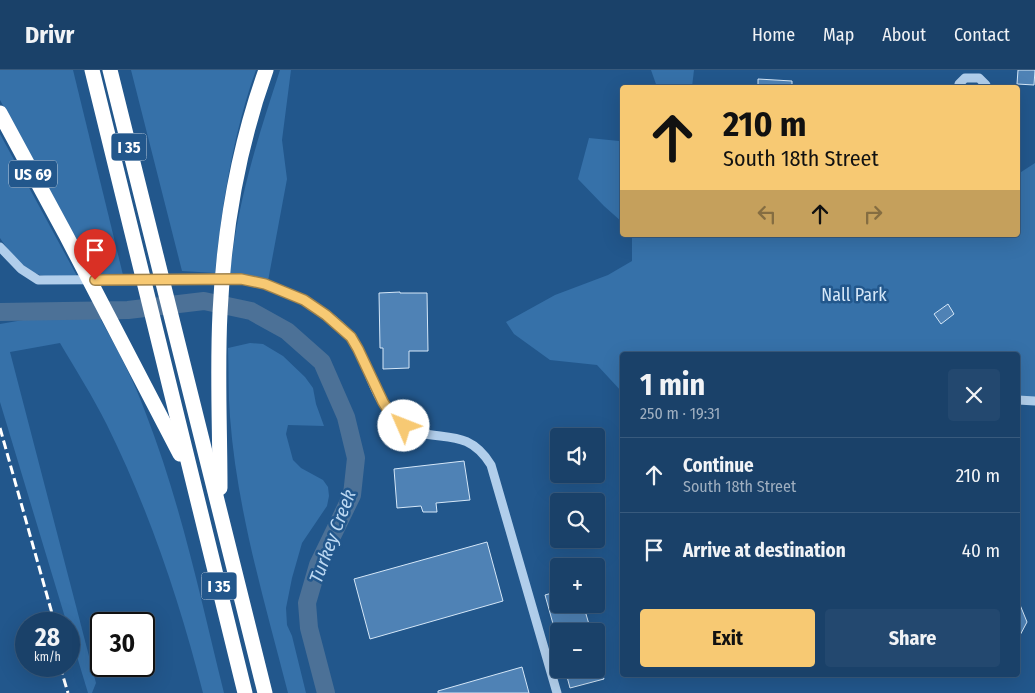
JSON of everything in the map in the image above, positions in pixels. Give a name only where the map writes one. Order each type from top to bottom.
[{"type":"highway","name":"I 35","points":[[92,70],[246,693]]},
{"type":"highway","name":"I 35","points":[[110,70],[265,693]]},
{"type":"highway","points":[[220,512],[220,314],[227,230],[243,142],[266,70]]},
{"type":"highway","name":"US 69","points":[[0,113],[66,235],[193,480]]},
{"type":"street","points":[[959,85],[965,74],[979,78],[986,85]]},
{"type":"street","points":[[0,247],[21,269],[38,280],[248,280],[265,284],[304,300],[326,315],[351,337],[383,402],[395,418],[404,426],[418,433],[462,439],[482,452],[494,471],[558,693]]},
{"type":"street","points":[[1020,400],[1035,401]]},
{"type":"green space","points":[[0,70],[73,70],[123,275],[94,275],[0,100]]},
{"type":"green space","points":[[131,70],[256,70],[235,144],[221,222],[215,273],[182,271]]},
{"type":"green space","points":[[280,70],[291,70],[282,140],[287,179],[268,281],[230,274],[243,196],[256,145]]},
{"type":"green space","points":[[651,70],[694,70],[692,85],[656,85]]},
{"type":"green space","points":[[0,134],[77,276],[45,276],[31,271],[13,256],[0,238]]},
{"type":"green space","points":[[589,138],[620,140],[620,220],[604,206],[578,179]]},
{"type":"green space","name":"Nall Park","points":[[1035,163],[1035,400],[1020,399],[1020,352],[620,352],[620,390],[597,365],[550,360],[514,334],[506,322],[555,295],[608,275],[632,261],[632,237],[1020,237],[1020,173]]},
{"type":"green space","points":[[100,318],[119,353],[141,401],[170,482],[190,552],[224,693],[203,693],[174,591],[150,523],[102,415],[60,343],[10,352],[78,612],[63,612],[0,402],[0,324],[29,319]]},
{"type":"green space","points":[[250,343],[263,344],[283,356],[305,377],[313,388],[316,404],[324,426],[288,425],[286,434],[293,460],[301,468],[323,480],[328,487],[329,496],[327,506],[302,543],[286,608],[287,625],[292,636],[306,693],[288,693],[261,591],[239,487],[230,417],[228,348]]},
{"type":"green space","points":[[80,621],[90,660],[90,677],[94,677],[96,683],[92,693],[88,693],[80,666]]},
{"type":"building","points":[[1018,70],[1035,70],[1034,85],[1017,84]]},
{"type":"building","points":[[758,79],[792,81],[792,85],[758,85]]},
{"type":"building","points":[[379,293],[427,293],[428,351],[409,351],[409,368],[383,369],[383,348],[380,348]]},
{"type":"building","points":[[948,304],[954,314],[941,324],[934,314]]},
{"type":"building","points":[[464,461],[470,500],[436,503],[437,512],[423,512],[421,506],[397,508],[394,469]]},
{"type":"building","points":[[487,542],[503,601],[370,639],[354,579]]},
{"type":"building","points":[[550,594],[550,613],[545,595]]},
{"type":"building","points":[[1020,605],[1027,622],[1020,635]]},
{"type":"building","points":[[550,613],[586,613],[589,623],[553,623]]},
{"type":"building","points":[[522,667],[529,693],[438,693],[438,691]]},
{"type":"building","points":[[567,678],[604,679],[570,688]]},
{"type":"waterway","name":"Turkey Creek","points":[[0,312],[128,310],[204,301],[251,311],[287,331],[322,362],[346,417],[356,458],[352,495],[318,565],[307,603],[309,628],[326,693]]},
{"type":"railway","points":[[0,428],[52,612]]},
{"type":"railway","points":[[63,677],[68,693]]},
{"type":"route","points":[[95,280],[241,279],[265,284],[292,294],[312,304],[351,337],[383,402],[390,413],[404,426]]}]
